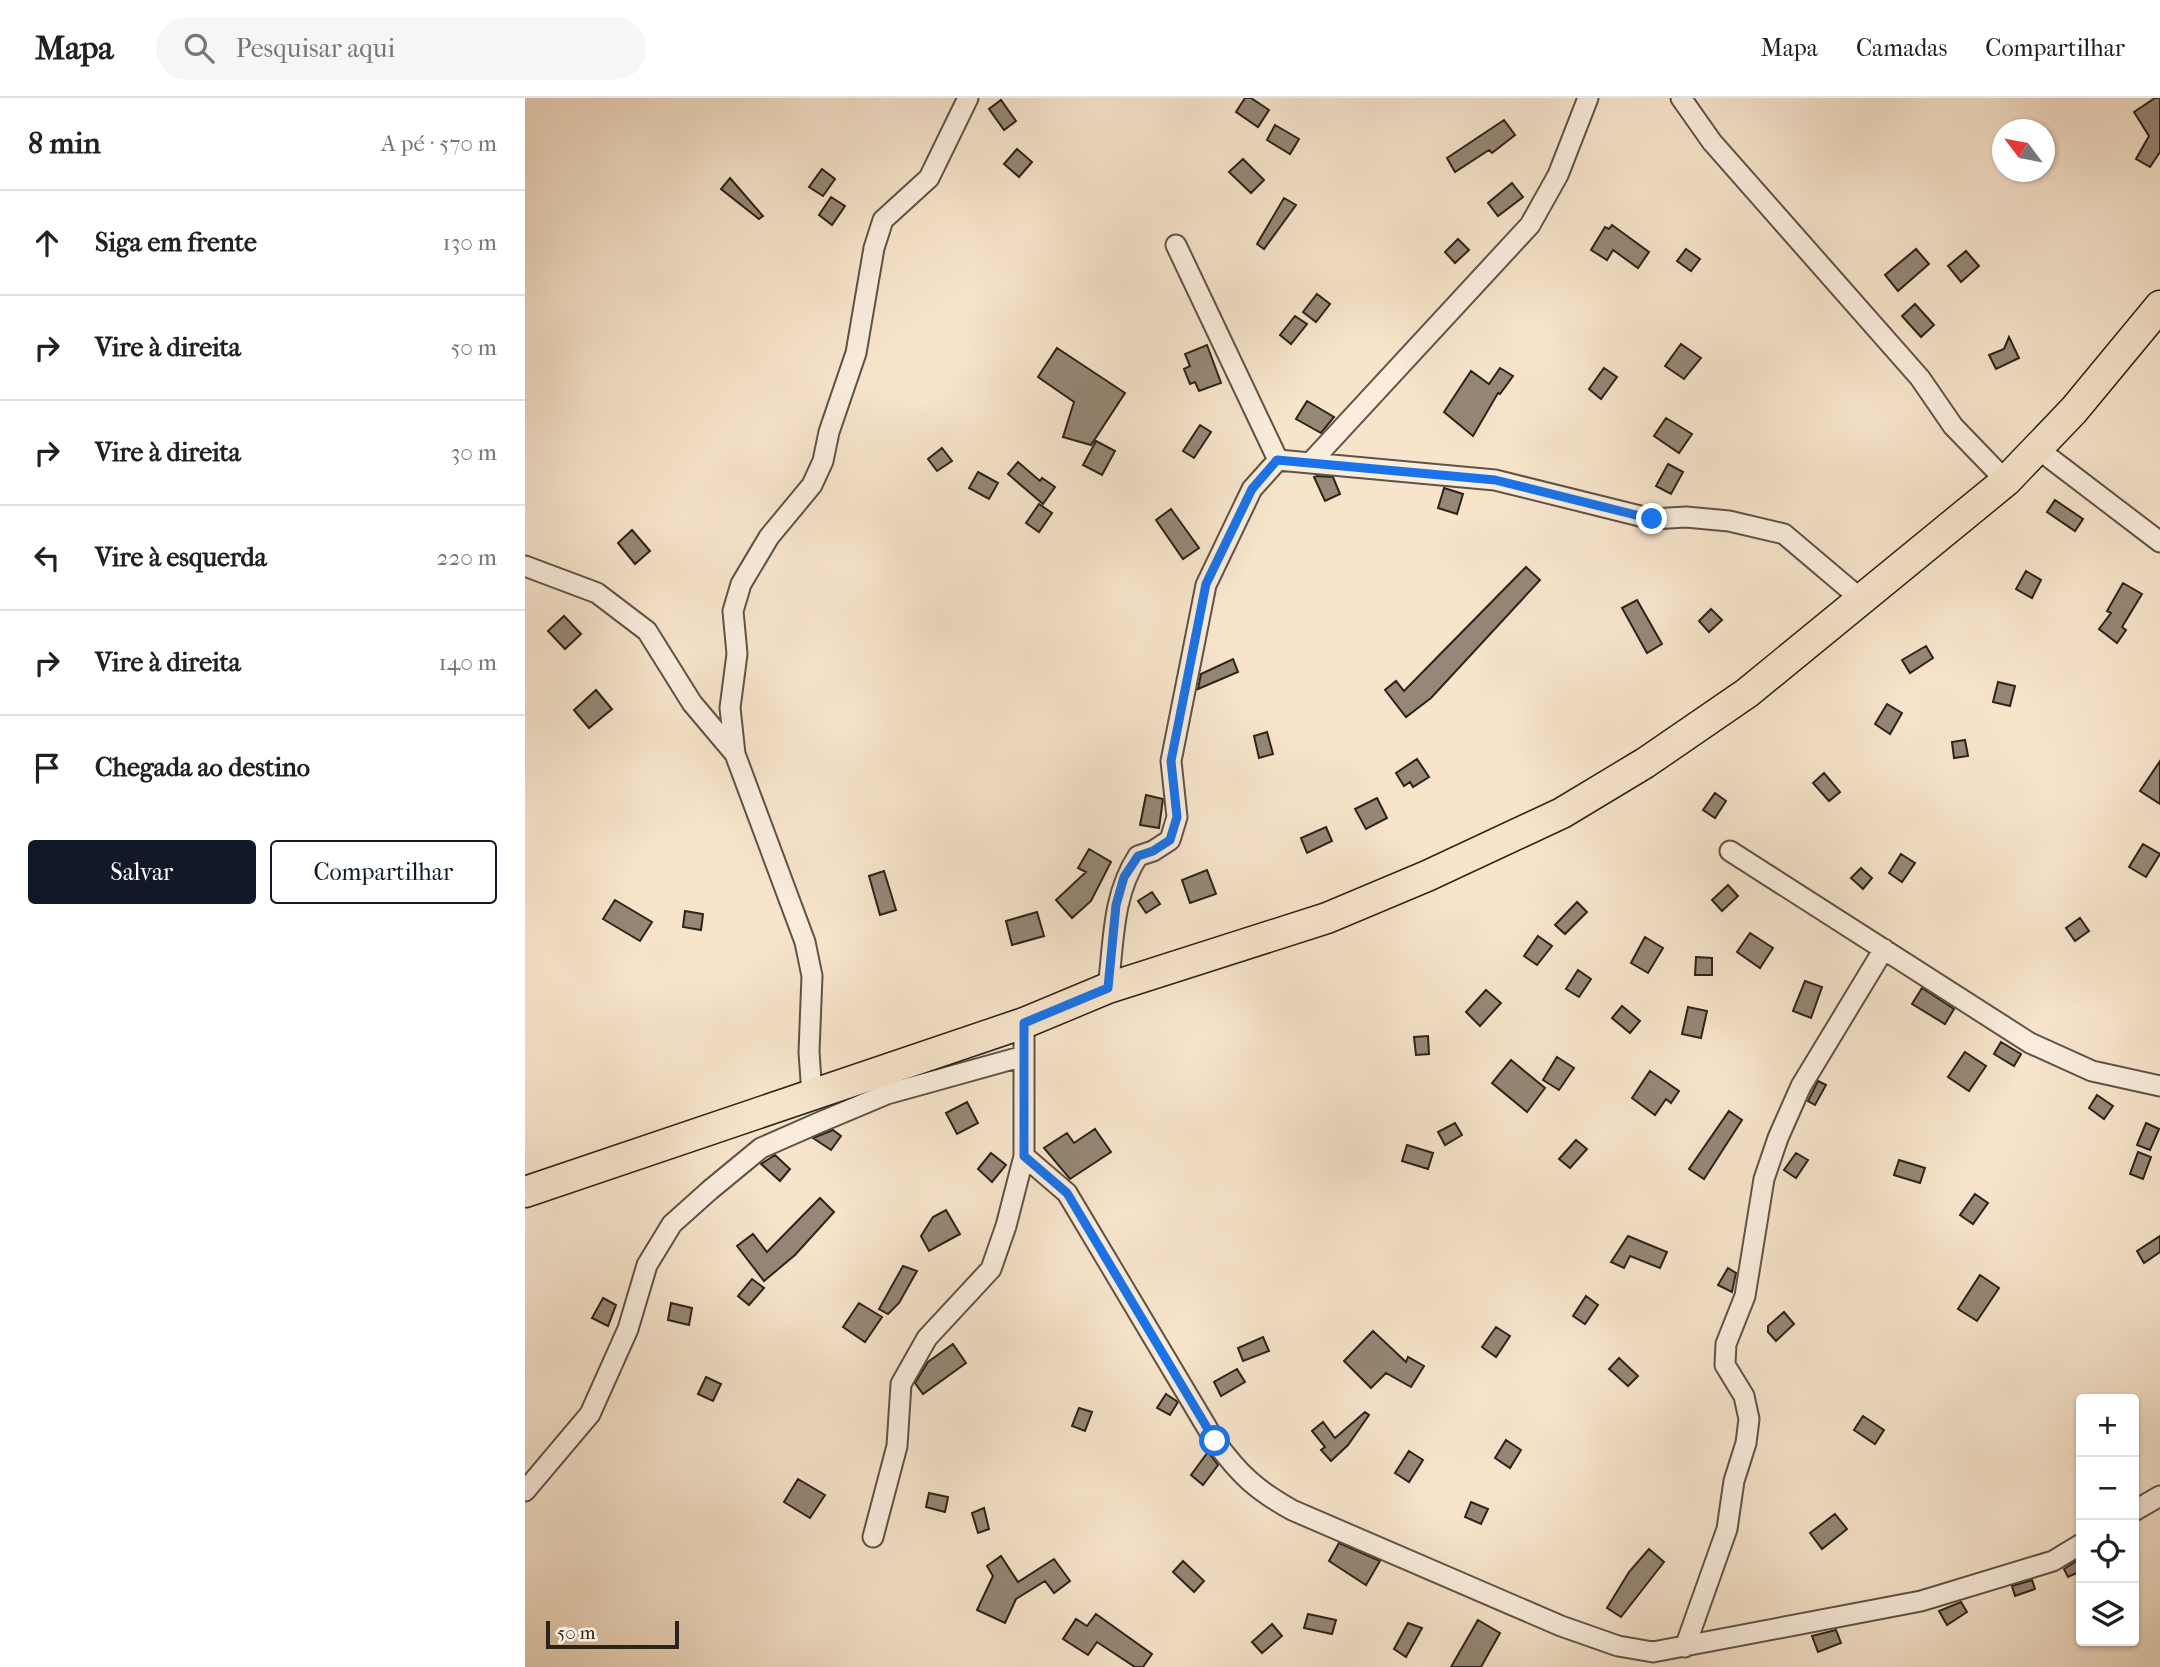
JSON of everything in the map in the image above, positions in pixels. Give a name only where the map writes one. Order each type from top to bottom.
[{"type":"main road","points":[[525,1192],[1024,1023],[1108,988],[1327,918],[1427,876],[1562,813],[1645,763],[1747,693],[2006,481],[2038,449],[2160,306]]},
{"type":"street","points":[[812,1094],[809,1052],[812,976],[805,942],[735,754],[730,708],[737,654],[733,611],[741,584],[769,537],[812,485],[823,461],[829,432],[856,353],[874,248],[883,220],[929,178],[968,98]]},
{"type":"street","points":[[1311,462],[1530,225],[1558,175],[1588,98]]},
{"type":"street","points":[[1681,98],[1711,142],[1920,378],[1953,426],[2006,481]]},
{"type":"street","points":[[1176,245],[1277,460]]},
{"type":"street","points":[[2038,449],[2160,542]]},
{"type":"street","points":[[1277,460],[1495,480],[1652,519],[1686,517],[1729,521],[1784,534],[1862,600]]},
{"type":"street","points":[[1108,988],[1116,905],[1124,877],[1138,856],[1153,851],[1170,840],[1177,817],[1171,761],[1206,584],[1252,489],[1277,460]]},
{"type":"street","points":[[525,566],[597,593],[646,631],[692,703],[735,754]]},
{"type":"street","points":[[1730,851],[2030,1043],[2092,1072],[2160,1086]]},
{"type":"street","points":[[1685,1647],[1727,1529],[1734,1481],[1746,1443],[1749,1419],[1744,1396],[1725,1365],[1726,1344],[1745,1296],[1765,1180],[1778,1138],[1801,1086],[1884,950]]},
{"type":"street","points":[[873,1536],[897,1446],[901,1384],[927,1338],[991,1269],[1006,1226],[1024,1156],[1024,1023]]},
{"type":"street","points":[[525,1491],[590,1414],[628,1329],[647,1265],[672,1224],[710,1190],[761,1148],[818,1123],[887,1094],[1024,1056]]},
{"type":"street","points":[[1024,1156],[1067,1193],[1215,1441],[1237,1472],[1259,1492],[1292,1510],[1591,1638],[1653,1652],[1685,1647],[1921,1601],[2053,1561],[2076,1547]]},
{"type":"street","points":[[2139,1508],[2160,1496]]},
{"type":"building","points":[[1245,98],[1251,98],[1269,110],[1258,127],[1236,112]]},
{"type":"building","points":[[2155,98],[2160,98],[2160,152],[2150,167],[2136,159],[2149,136],[2134,112]]},
{"type":"building","points":[[1001,100],[1016,121],[1004,130],[989,109]]},
{"type":"building","points":[[1504,120],[1515,135],[1492,153],[1489,150],[1455,172],[1447,158]]},
{"type":"building","points":[[1275,125],[1299,139],[1290,154],[1267,140]]},
{"type":"building","points":[[1017,149],[1032,162],[1019,177],[1004,164]]},
{"type":"building","points":[[1243,159],[1264,180],[1251,193],[1229,172]]},
{"type":"building","points":[[822,169],[835,179],[823,196],[809,187]]},
{"type":"building","points":[[730,178],[763,216],[759,219],[721,189]]},
{"type":"building","points":[[1512,183],[1523,197],[1498,216],[1488,203]]},
{"type":"building","points":[[831,197],[845,206],[832,225],[819,215]]},
{"type":"building","points":[[1284,198],[1296,205],[1264,249],[1257,244]]},
{"type":"building","points":[[1612,225],[1649,252],[1638,268],[1613,250],[1607,260],[1591,250],[1605,227],[1609,229]]},
{"type":"building","points":[[1458,239],[1469,250],[1455,263],[1445,252]]},
{"type":"building","points":[[1686,249],[1700,259],[1691,271],[1677,261]]},
{"type":"building","points":[[1916,249],[1929,264],[1898,291],[1885,275]]},
{"type":"building","points":[[1966,251],[1979,266],[1961,282],[1948,266]]},
{"type":"building","points":[[1317,294],[1330,304],[1316,322],[1303,312]]},
{"type":"building","points":[[1915,304],[1934,325],[1921,337],[1902,316]]},
{"type":"building","points":[[1295,316],[1307,324],[1291,344],[1280,335]]},
{"type":"building","points":[[2009,337],[2019,358],[1996,369],[1989,355],[2004,349]]},
{"type":"building","points":[[1681,344],[1701,358],[1684,379],[1665,366]]},
{"type":"building","points":[[1207,345],[1221,383],[1199,391],[1195,382],[1190,384],[1184,369],[1190,366],[1185,354]]},
{"type":"building","points":[[1057,348],[1125,393],[1091,445],[1063,437],[1074,402],[1038,377]]},
{"type":"building","points":[[1500,368],[1513,376],[1500,394],[1498,393],[1473,436],[1444,412],[1471,371],[1489,384]]},
{"type":"building","points":[[1604,368],[1617,377],[1601,399],[1589,389]]},
{"type":"building","points":[[1307,401],[1334,417],[1321,433],[1296,419]]},
{"type":"building","points":[[1666,418],[1692,434],[1679,453],[1654,436]]},
{"type":"building","points":[[1200,425],[1211,432],[1194,458],[1183,451]]},
{"type":"building","points":[[1096,441],[1115,451],[1102,475],[1083,465]]},
{"type":"building","points":[[942,448],[952,461],[937,471],[928,459]]},
{"type":"building","points":[[1018,462],[1040,481],[1042,478],[1055,487],[1043,504],[1008,474]]},
{"type":"building","points":[[1668,464],[1683,472],[1671,494],[1656,486]]},
{"type":"building","points":[[978,472],[998,483],[989,499],[969,488]]},
{"type":"building","points":[[1314,477],[1333,477],[1340,494],[1325,501]]},
{"type":"building","points":[[1444,488],[1463,494],[1457,514],[1438,508]]},
{"type":"building","points":[[2055,500],[2083,519],[2075,531],[2047,512]]},
{"type":"building","points":[[1039,504],[1052,513],[1039,532],[1026,523]]},
{"type":"building","points":[[1171,509],[1199,548],[1183,559],[1156,520]]},
{"type":"building","points":[[632,530],[650,551],[635,564],[618,543]]},
{"type":"building","points":[[1526,567],[1540,580],[1431,698],[1406,717],[1385,690],[1396,681],[1404,691]]},
{"type":"building","points":[[2026,571],[2041,580],[2032,598],[2016,589]]},
{"type":"building","points":[[2123,583],[2142,594],[2122,627],[2126,630],[2117,643],[2099,629],[2111,613],[2107,611]]},
{"type":"building","points":[[1637,600],[1662,644],[1647,653],[1622,608]]},
{"type":"building","points":[[1711,609],[1722,620],[1709,632],[1699,621]]},
{"type":"building","points":[[564,616],[581,634],[565,649],[548,631]]},
{"type":"building","points":[[1926,646],[1933,658],[1910,673],[1902,660]]},
{"type":"building","points":[[1233,659],[1238,672],[1198,689],[1201,674]]},
{"type":"building","points":[[1998,682],[2015,686],[2010,706],[1993,702]]},
{"type":"building","points":[[596,690],[612,709],[589,728],[574,710]]},
{"type":"building","points":[[1887,704],[1902,713],[1890,734],[1875,724]]},
{"type":"building","points":[[1267,732],[1273,754],[1259,758],[1254,736]]},
{"type":"building","points":[[1965,740],[1968,756],[1954,758],[1952,742]]},
{"type":"building","points":[[1417,759],[1429,777],[1413,787],[1410,782],[1404,786],[1396,773]]},
{"type":"building","points":[[2160,761],[2160,804],[2140,791]]},
{"type":"building","points":[[1824,773],[1840,792],[1829,801],[1813,783]]},
{"type":"building","points":[[1715,793],[1726,801],[1715,818],[1703,810]]},
{"type":"building","points":[[1146,795],[1163,799],[1159,828],[1140,825]]},
{"type":"building","points":[[1377,798],[1387,818],[1366,829],[1355,809]]},
{"type":"building","points":[[1326,827],[1332,841],[1307,853],[1301,838]]},
{"type":"building","points":[[2143,844],[2160,854],[2146,877],[2129,867]]},
{"type":"building","points":[[1089,849],[1111,862],[1091,901],[1072,918],[1056,900],[1086,872],[1078,868]]},
{"type":"building","points":[[1901,854],[1915,863],[1902,882],[1889,873]]},
{"type":"building","points":[[1861,868],[1872,878],[1863,889],[1851,878]]},
{"type":"building","points":[[1207,870],[1216,894],[1190,903],[1182,880]]},
{"type":"building","points":[[884,871],[896,910],[880,915],[869,876]]},
{"type":"building","points":[[1728,885],[1738,896],[1722,911],[1712,900]]},
{"type":"building","points":[[1152,892],[1160,904],[1146,913],[1138,901]]},
{"type":"building","points":[[615,900],[652,922],[640,941],[603,919]]},
{"type":"building","points":[[1577,902],[1587,912],[1565,934],[1555,925]]},
{"type":"building","points":[[685,911],[703,914],[701,930],[683,927]]},
{"type":"building","points":[[1037,912],[1044,936],[1012,945],[1006,921]]},
{"type":"building","points":[[2080,918],[2089,931],[2075,941],[2066,928]]},
{"type":"building","points":[[1750,933],[1773,948],[1760,968],[1737,952]]},
{"type":"building","points":[[1538,936],[1552,946],[1537,965],[1524,956]]},
{"type":"building","points":[[1645,937],[1663,948],[1648,973],[1631,963]]},
{"type":"building","points":[[1696,957],[1712,958],[1712,975],[1695,975]]},
{"type":"building","points":[[1578,970],[1591,979],[1579,997],[1566,989]]},
{"type":"building","points":[[1805,981],[1822,987],[1811,1018],[1793,1011]]},
{"type":"building","points":[[1922,988],[1954,1009],[1945,1024],[1912,1004]]},
{"type":"building","points":[[1486,990],[1501,1003],[1480,1026],[1466,1012]]},
{"type":"building","points":[[1622,1006],[1640,1021],[1630,1033],[1612,1018]]},
{"type":"building","points":[[1688,1007],[1707,1011],[1701,1038],[1682,1034]]},
{"type":"building","points":[[1428,1036],[1429,1054],[1416,1055],[1414,1037]]},
{"type":"building","points":[[2001,1042],[2021,1054],[2014,1066],[1994,1054]]},
{"type":"building","points":[[1965,1052],[1986,1066],[1969,1091],[1948,1077]]},
{"type":"building","points":[[1557,1057],[1574,1068],[1559,1090],[1543,1080]]},
{"type":"building","points":[[1511,1060],[1545,1088],[1527,1112],[1492,1083]]},
{"type":"building","points":[[1650,1071],[1679,1091],[1671,1103],[1666,1099],[1655,1115],[1632,1098]]},
{"type":"building","points":[[1818,1081],[1826,1085],[1815,1105],[1808,1101]]},
{"type":"building","points":[[2097,1095],[2113,1106],[2104,1119],[2089,1108]]},
{"type":"building","points":[[967,1102],[978,1123],[957,1134],[946,1113]]},
{"type":"building","points":[[1729,1111],[1742,1120],[1704,1179],[1689,1169]]},
{"type":"building","points":[[1455,1123],[1462,1135],[1445,1145],[1438,1132]]},
{"type":"building","points":[[2146,1123],[2159,1129],[2150,1150],[2137,1145]]},
{"type":"building","points":[[1095,1129],[1111,1152],[1070,1179],[1044,1148],[1067,1133],[1074,1143]]},
{"type":"building","points":[[833,1130],[841,1136],[831,1150],[813,1138]]},
{"type":"building","points":[[1576,1140],[1587,1149],[1570,1168],[1559,1159]]},
{"type":"building","points":[[1407,1145],[1433,1153],[1428,1169],[1402,1161]]},
{"type":"building","points":[[2138,1152],[2151,1157],[2143,1179],[2130,1174]]},
{"type":"building","points":[[991,1153],[1006,1165],[992,1182],[978,1169]]},
{"type":"building","points":[[1796,1153],[1808,1160],[1796,1178],[1784,1170]]},
{"type":"building","points":[[775,1155],[790,1169],[780,1181],[761,1164]]},
{"type":"building","points":[[1899,1160],[1925,1168],[1920,1183],[1894,1175]]},
{"type":"building","points":[[1975,1194],[1988,1203],[1973,1224],[1960,1215]]},
{"type":"building","points":[[820,1198],[834,1212],[795,1255],[764,1281],[737,1246],[753,1234],[767,1252]]},
{"type":"building","points":[[946,1210],[960,1234],[929,1251],[921,1236],[933,1217]]},
{"type":"building","points":[[1628,1236],[1667,1252],[1660,1268],[1630,1256],[1624,1268],[1611,1262]]},
{"type":"building","points":[[2160,1236],[2160,1252],[2144,1263],[2137,1251]]},
{"type":"building","points":[[903,1266],[917,1271],[899,1303],[888,1314],[879,1309]]},
{"type":"building","points":[[1728,1268],[1736,1273],[1732,1292],[1718,1285]]},
{"type":"building","points":[[1980,1275],[1999,1288],[1977,1321],[1958,1309]]},
{"type":"building","points":[[752,1279],[764,1288],[749,1305],[738,1296]]},
{"type":"building","points":[[1586,1296],[1598,1305],[1585,1324],[1573,1316]]},
{"type":"building","points":[[603,1298],[616,1305],[608,1326],[592,1318]]},
{"type":"building","points":[[671,1303],[692,1308],[689,1325],[668,1320]]},
{"type":"building","points":[[859,1303],[882,1317],[865,1342],[843,1327]]},
{"type":"building","points":[[1784,1312],[1794,1324],[1776,1341],[1768,1332],[1768,1326]]},
{"type":"building","points":[[1496,1327],[1510,1336],[1496,1357],[1482,1347]]},
{"type":"building","points":[[1373,1331],[1406,1362],[1408,1357],[1424,1366],[1411,1387],[1386,1373],[1371,1388],[1344,1361]]},
{"type":"building","points":[[1263,1337],[1269,1351],[1243,1361],[1238,1348]]},
{"type":"building","points":[[953,1344],[966,1363],[923,1394],[915,1383],[928,1362]]},
{"type":"building","points":[[1619,1358],[1638,1376],[1628,1386],[1609,1369]]},
{"type":"building","points":[[1237,1369],[1245,1382],[1221,1396],[1214,1382]]},
{"type":"building","points":[[706,1377],[721,1384],[713,1401],[698,1394]]},
{"type":"building","points":[[1166,1394],[1178,1402],[1170,1415],[1157,1408]]},
{"type":"building","points":[[1079,1408],[1092,1412],[1085,1431],[1072,1426]]},
{"type":"building","points":[[1365,1412],[1369,1415],[1348,1445],[1331,1461],[1321,1450],[1325,1447],[1312,1431],[1323,1422],[1335,1438]]},
{"type":"building","points":[[1863,1416],[1884,1430],[1875,1444],[1854,1430]]},
{"type":"building","points":[[1506,1440],[1521,1450],[1510,1468],[1495,1458]]},
{"type":"building","points":[[1409,1451],[1423,1460],[1409,1482],[1395,1473]]},
{"type":"building","points":[[1208,1452],[1218,1465],[1203,1485],[1191,1475]]},
{"type":"building","points":[[798,1479],[825,1495],[810,1518],[784,1502]]},
{"type":"building","points":[[929,1493],[948,1497],[945,1512],[926,1507]]},
{"type":"building","points":[[1471,1502],[1488,1509],[1481,1524],[1465,1517]]},
{"type":"building","points":[[984,1508],[989,1529],[978,1533],[972,1513]]},
{"type":"building","points":[[1835,1514],[1847,1529],[1822,1549],[1810,1533]]},
{"type":"building","points":[[1339,1543],[1380,1561],[1366,1585],[1329,1561]]},
{"type":"building","points":[[1649,1549],[1664,1562],[1621,1617],[1607,1608],[1629,1572]]},
{"type":"building","points":[[1001,1556],[1018,1582],[1054,1559],[1070,1581],[1054,1593],[1045,1581],[1016,1599],[1005,1623],[977,1610],[993,1576],[987,1566]]},
{"type":"building","points":[[1183,1561],[1204,1581],[1194,1592],[1173,1572]]},
{"type":"building","points":[[2076,1561],[2076,1573],[2068,1577],[2064,1569]]},
{"type":"building","points":[[2032,1580],[2035,1589],[2015,1596],[2012,1586]]},
{"type":"building","points":[[1961,1602],[1967,1612],[1947,1625],[1939,1611]]},
{"type":"building","points":[[1096,1614],[1152,1654],[1143,1667],[1135,1667],[1097,1642],[1088,1655],[1063,1639],[1076,1619],[1087,1626]]},
{"type":"building","points":[[1308,1614],[1336,1620],[1332,1634],[1304,1628]]},
{"type":"building","points":[[1478,1620],[1500,1633],[1481,1667],[1451,1667]]},
{"type":"building","points":[[1408,1623],[1422,1628],[1406,1657],[1394,1649]]},
{"type":"building","points":[[1272,1624],[1282,1636],[1262,1653],[1252,1642]]},
{"type":"building","points":[[1836,1630],[1841,1643],[1818,1652],[1812,1636]]},
{"type":"route","points":[[1215,1441],[1067,1193],[1024,1156],[1024,1023],[1108,988],[1116,905],[1124,877],[1138,856],[1153,851],[1170,840],[1177,817],[1171,761],[1206,584],[1252,489],[1277,460],[1495,480],[1652,519]]}]
